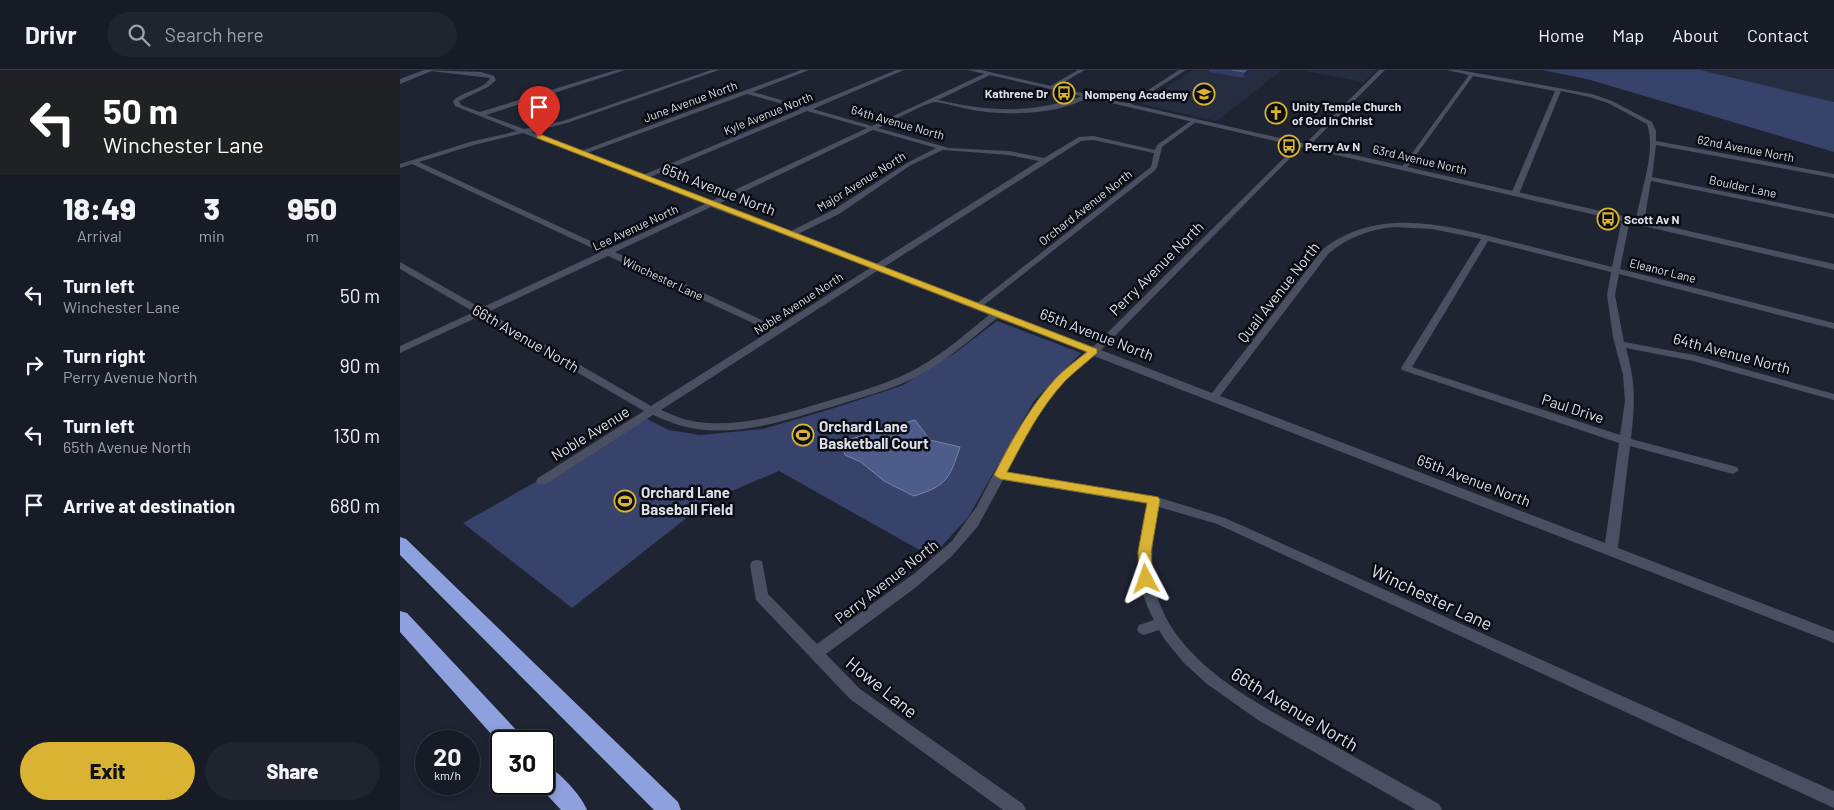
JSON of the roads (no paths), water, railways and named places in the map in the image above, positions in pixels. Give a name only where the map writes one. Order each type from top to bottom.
[{"type":"highway","points":[[400,544],[670,810]]},
{"type":"highway","points":[[400,619],[502,730]]},
{"type":"highway","points":[[555,788],[576,810]]},
{"type":"street","points":[[400,78],[419,70]]},
{"type":"street","name":"65th Avenue North","points":[[425,70],[481,74],[492,77],[491,83],[456,101],[458,106],[1834,637]]},
{"type":"street","points":[[400,82],[430,70]]},
{"type":"street","points":[[481,114],[622,70]]},
{"type":"street","points":[[699,70],[709,72]]},
{"type":"street","points":[[400,166],[472,144],[565,122],[716,70]]},
{"type":"street","name":"June Avenue North","points":[[582,153],[806,70]]},
{"type":"street","name":"Kyle Avenue North","points":[[644,177],[901,70]]},
{"type":"street","name":"63rd Avenue North","points":[[972,70],[1834,267]]},
{"type":"street","points":[[1050,88],[1082,70]]},
{"type":"street","points":[[1128,105],[1183,70]]},
{"type":"street","name":"Perry Avenue North","points":[[816,653],[938,561],[963,536],[982,510],[1023,430],[1062,379],[1094,351],[1382,70]]},
{"type":"street","points":[[1450,70],[1601,98],[1634,113],[1652,127],[1653,142],[1640,222]]},
{"type":"street","name":"Lee Avenue North","points":[[400,350],[932,100],[986,72]]},
{"type":"street","points":[[1404,168],[1472,74]]},
{"type":"street","points":[[1515,194],[1559,89]]},
{"type":"street","name":"64th Avenue North","points":[[747,92],[942,148],[966,152],[1009,152],[1044,160]]},
{"type":"street","points":[[932,100],[974,110],[1017,112],[1060,106],[1087,96]]},
{"type":"street","name":"Orchard Avenue North","points":[[978,306],[1151,172],[1154,168],[1157,152],[1164,142],[1194,121]]},
{"type":"street","name":"Noble Avenue North","points":[[653,411],[1044,160],[1084,137],[1157,152]]},
{"type":"street","name":"62nd Avenue North","points":[[1653,142],[1834,176]]},
{"type":"street","name":"Major Avenue North","points":[[792,234],[836,212],[902,168],[942,148]]},
{"type":"street","name":"Winchester Lane","points":[[413,162],[777,331]]},
{"type":"street","name":"Boulder Lane","points":[[1648,178],[1834,216]]},
{"type":"street","points":[[1374,219],[1381,226]]},
{"type":"street","points":[[1611,550],[1630,401],[1628,375],[1611,295],[1626,219]]},
{"type":"street","name":"Quail Avenue North","points":[[1214,397],[1326,251],[1342,238],[1381,226],[1433,227],[1486,238]]},
{"type":"street","name":"Eleanor Lane","points":[[1486,238],[1834,326]]},
{"type":"street","name":"Paul Drive","points":[[1486,238],[1406,368],[1626,441],[1733,470]]},
{"type":"street","name":"66th Avenue North","points":[[400,265],[653,411]]},
{"type":"street","points":[[653,411],[679,422],[720,427],[750,424],[789,416],[877,390],[910,376],[950,351],[997,313]]},
{"type":"street","name":"64th Avenue North","points":[[1620,344],[1694,358],[1834,397]]},
{"type":"street","name":"Noble Avenue","points":[[542,480],[653,411]]},
{"type":"street","name":"Winchester Lane","points":[[1000,475],[1154,500],[1194,511],[1220,521],[1834,800]]},
{"type":"street","name":"66th Avenue North","points":[[1154,500],[1144,552],[1146,579],[1162,623],[1194,664],[1223,690],[1258,712],[1433,810]]},
{"type":"street","name":"Howe Lane","points":[[757,565],[762,596],[855,694],[1017,810]]},
{"type":"street","points":[[1144,629],[1162,623]]},
{"type":"place","name":"Kathrene Dr","points":[[1064,93]]},
{"type":"place","name":"Nompeng Academy","points":[[1204,94]]},
{"type":"place","name":"Unity Temple Church of God in Christ","points":[[1276,113]]},
{"type":"place","name":"Perry Av N","points":[[1289,146]]},
{"type":"place","name":"Scott Av N","points":[[1608,219]]},
{"type":"place","name":"Orchard Lane Basketball Court","points":[[803,435]]},
{"type":"place","name":"Orchard Lane Baseball Field","points":[[625,501]]}]
